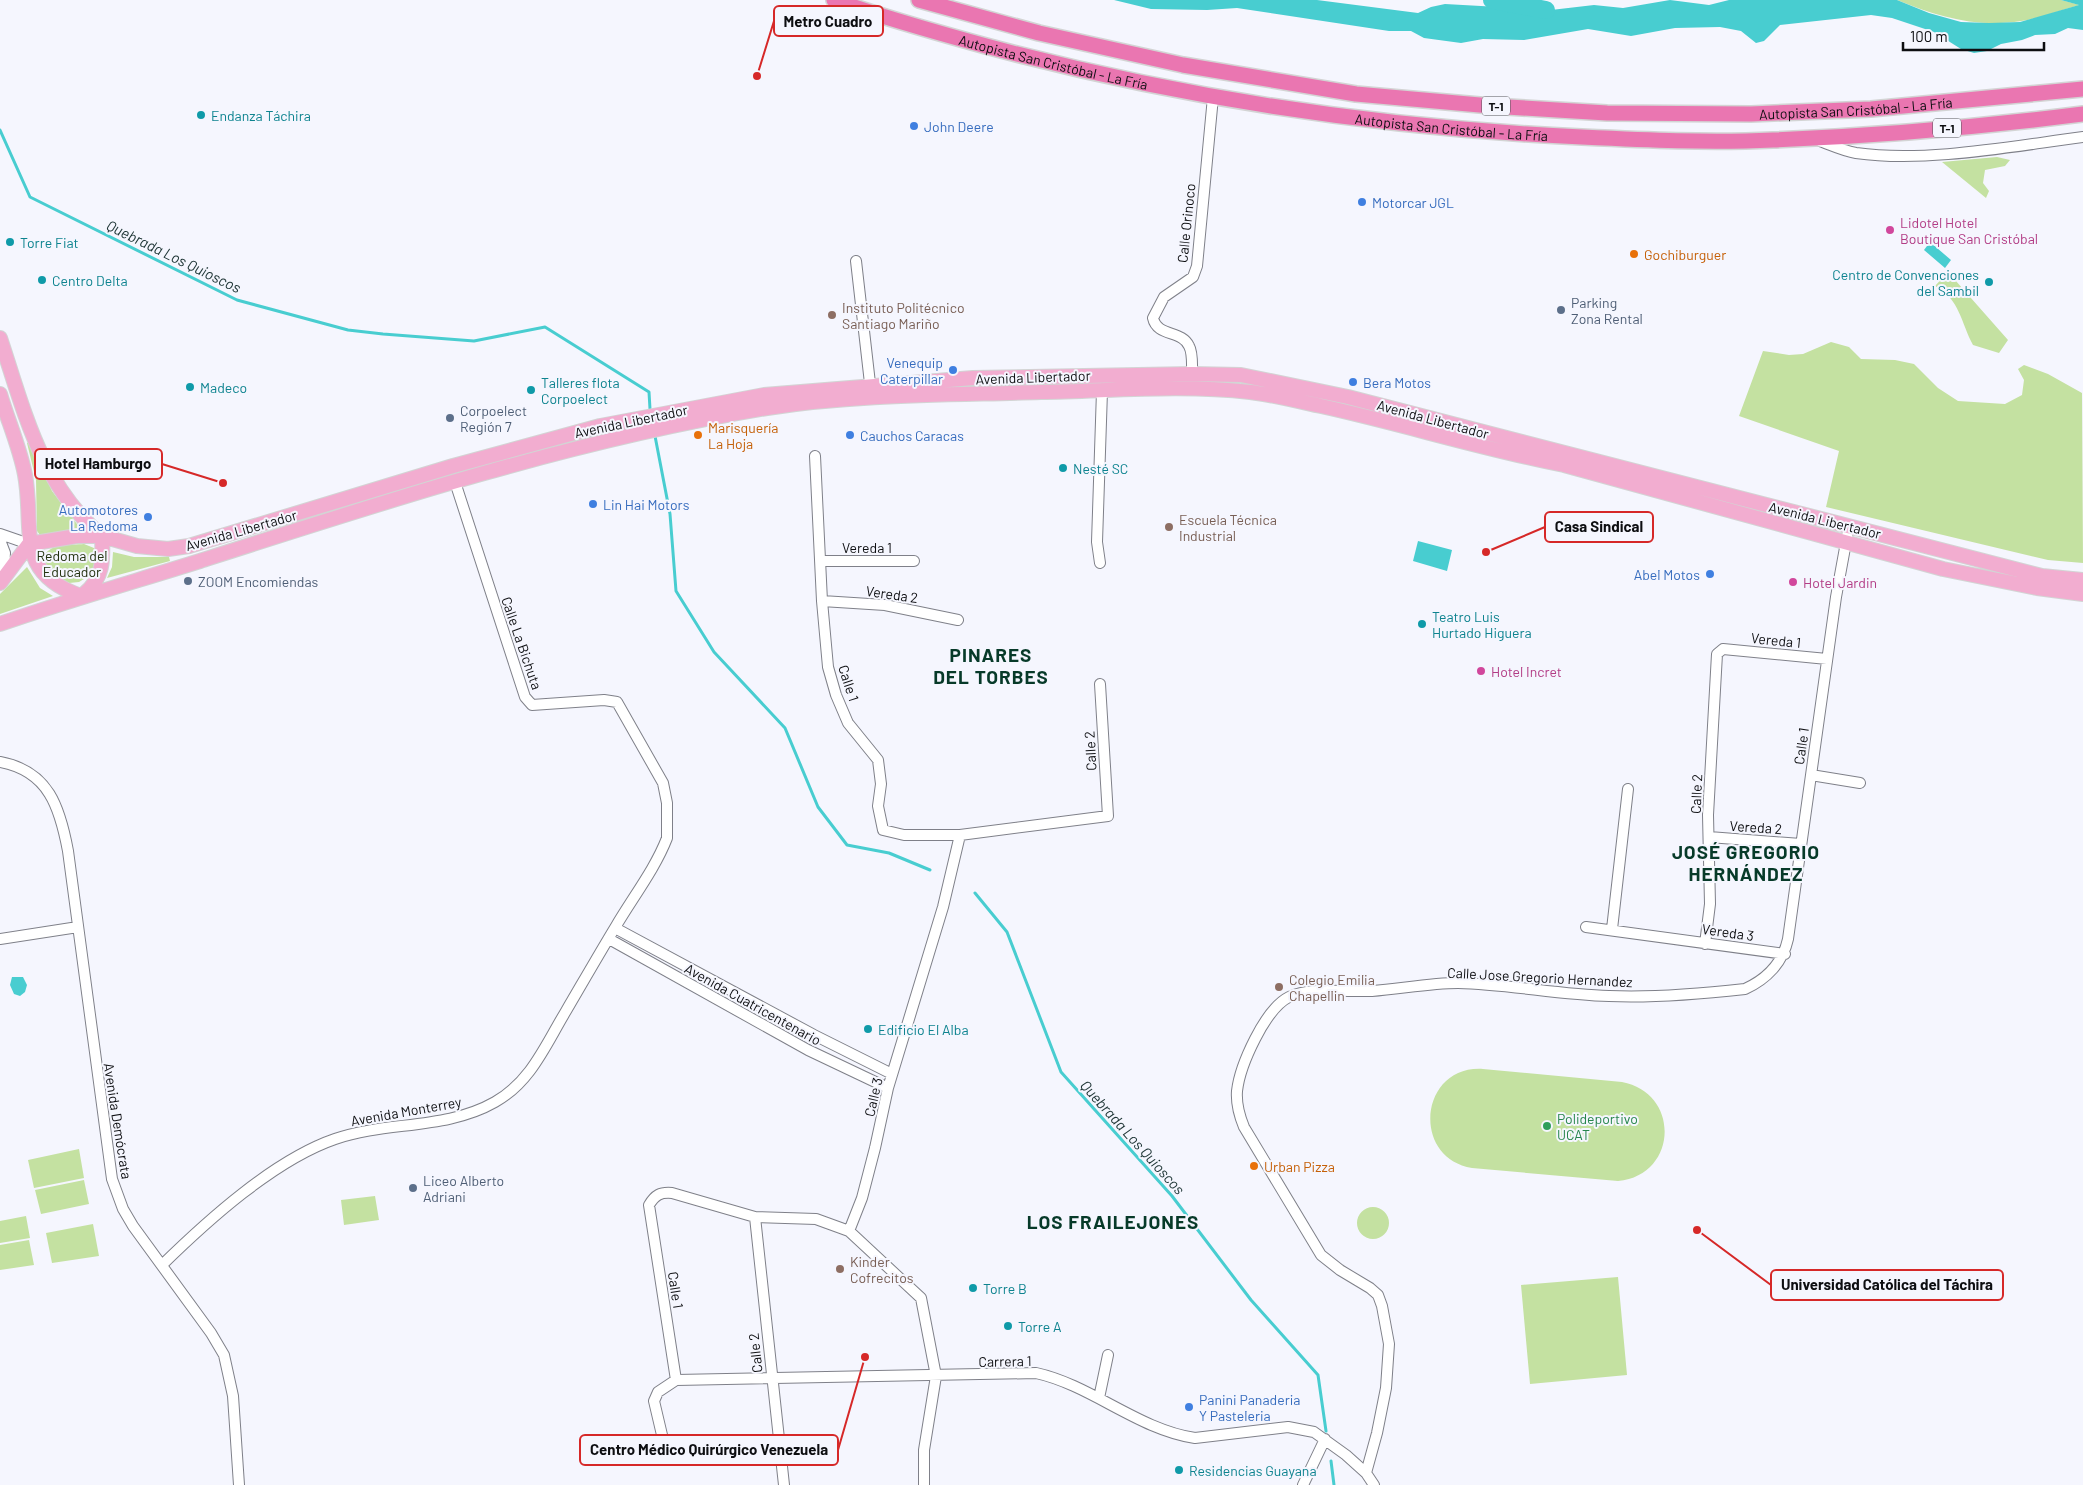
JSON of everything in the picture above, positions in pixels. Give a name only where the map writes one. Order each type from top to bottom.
[{"type":"highway","name":"Autopista San Cristóbal - La Fría","points":[[834,0],[939,34],[1095,73],[1213,97],[1295,110],[1464,131],[1682,141],[1812,138],[1905,132],[2083,114]]},
{"type":"highway","name":"Autopista San Cristóbal - La Fría","points":[[919,0],[1039,33],[1212,70],[1356,94],[1491,106],[1607,113],[1751,114],[1890,108],[2083,89]]},
{"type":"main road","points":[[0,338],[28,421],[52,479],[88,524],[102,536],[100,573],[92,587],[81,596],[61,588],[46,576],[29,544],[25,473],[0,394]]},
{"type":"main road","name":"Avenida Libertador","points":[[0,624],[81,596],[199,561],[338,515],[569,450],[765,409],[973,378],[1192,374],[1240,375],[1348,397],[2042,576],[2083,580]]},
{"type":"main road","name":"Avenida Libertador","points":[[29,544],[77,536],[102,536],[137,546],[168,549],[189,546],[453,466],[600,426],[764,395],[1189,389],[1249,392],[1428,431],[1508,454],[1564,465],[1943,569],[2037,588],[2083,594]]},
{"type":"main road","points":[[2,581],[29,544]]},
{"type":"street","name":"Calle Orinoco","points":[[1192,374],[1190,346],[1186,342],[1159,329],[1153,318],[1164,297],[1193,277],[1197,266],[1213,97]]},
{"type":"street","points":[[1812,138],[1854,152],[1892,155],[1960,152],[2083,137]]},
{"type":"street","points":[[856,261],[871,392]]},
{"type":"street","points":[[1100,563],[1097,542],[1102,391]]},
{"type":"street","name":"Calle 1","points":[[815,456],[822,601],[828,667],[836,695],[848,722],[878,760],[881,784],[878,806],[884,830],[904,835],[960,835]]},
{"type":"street","name":"Calle La Bichuta","points":[[455,482],[525,697],[532,705],[604,700],[617,702],[663,783],[667,803],[667,838],[609,939]]},
{"type":"street","name":"Calle 1","points":[[1785,954],[1827,659],[1845,542],[1850,526]]},
{"type":"street","points":[[0,534],[29,544]]},
{"type":"street","points":[[0,540],[5,553],[2,581]]},
{"type":"street","name":"Vereda 1","points":[[820,561],[914,560]]},
{"type":"street","name":"Vereda 2","points":[[822,601],[886,605],[958,620]]},
{"type":"street","name":"Vereda 1","points":[[1723,649],[1827,659]]},
{"type":"street","name":"Calle 2","points":[[1706,944],[1710,904],[1708,815],[1716,659],[1717,654],[1723,649]]},
{"type":"street","name":"Calle 2","points":[[960,835],[1108,816],[1100,684]]},
{"type":"street","name":"Avenida Demócrata","points":[[0,762],[27,769],[51,796],[60,813],[68,851],[112,1180],[123,1209],[211,1333],[224,1355],[234,1396],[239,1485]]},
{"type":"street","points":[[1811,775],[1860,783]]},
{"type":"street","points":[[1612,930],[1628,789]]},
{"type":"street","name":"Calle 3","points":[[849,1231],[862,1198],[888,1088],[943,907],[960,835]]},
{"type":"street","name":"Vereda 2","points":[[1709,837],[1801,844]]},
{"type":"street","points":[[0,939],[78,926]]},
{"type":"street","name":"Vereda 3","points":[[1586,927],[1785,954]]},
{"type":"street","name":"Avenida Cuatricentenario","points":[[615,928],[814,1035],[892,1074]]},
{"type":"street","name":"Avenida Cuatricentenario","points":[[609,939],[808,1050],[888,1088]]},
{"type":"street","name":"Avenida Monterrey","points":[[162,1265],[200,1229],[258,1182],[300,1155],[334,1139],[378,1128],[445,1121],[465,1116],[484,1108],[512,1091],[545,1050],[609,939]]},
{"type":"street","name":"Calle Jose Gregorio Hernandez","points":[[1366,1473],[1377,1433],[1386,1388],[1389,1344],[1382,1306],[1378,1296],[1370,1288],[1340,1270],[1321,1255],[1274,1180],[1239,1116],[1237,1091],[1246,1059],[1258,1034],[1277,1007],[1291,996],[1309,993],[1372,991],[1457,983],[1518,986],[1610,996],[1745,989],[1759,982],[1785,954]]},
{"type":"street","name":"Calle 1","points":[[676,1380],[648,1205],[654,1196],[663,1192],[672,1192],[755,1218]]},
{"type":"street","points":[[755,1218],[816,1219],[849,1231],[921,1298],[928,1326],[936,1376],[924,1450],[924,1485]]},
{"type":"street","name":"Calle 2","points":[[755,1218],[784,1485]]},
{"type":"street","points":[[1099,1398],[1108,1355]]},
{"type":"street","name":"Carrera 1","points":[[676,1380],[1036,1373],[1064,1380],[1183,1436],[1208,1437],[1288,1427],[1314,1432],[1366,1473],[1374,1485]]},
{"type":"street","points":[[666,1452],[654,1401],[658,1392],[676,1380]]},
{"type":"street","points":[[1303,1485],[1325,1439]]},
{"type":"green space","points":[[1897,0],[2061,0],[2080,5],[2028,20],[1989,23],[1943,16]]},
{"type":"green space","points":[[1997,157],[2010,160],[2005,166],[1985,170],[1983,183],[1989,191],[1986,198],[1942,162]]},
{"type":"green space","points":[[1948,272],[2008,340],[1999,353],[1973,345],[1955,305],[1943,291],[1935,286]]},
{"type":"green space","points":[[1831,342],[1849,347],[1861,359],[1895,360],[1914,364],[1938,388],[1958,401],[2005,404],[2022,395],[2024,380],[2018,369],[2024,365],[2048,374],[2082,393],[2083,563],[2048,560],[1826,507],[1839,451],[1739,416],[1763,351],[1789,355],[1803,354]]},
{"type":"green space","points":[[30,442],[52,491],[80,528],[40,535],[37,531],[36,480],[27,443]]},
{"type":"green space","name":"Redoma del Educador","points":[[84,544],[94,548],[98,553],[94,573],[79,582],[69,583],[51,570],[45,563],[43,558],[46,553],[55,547]]},
{"type":"green space","points":[[113,552],[134,557],[169,557],[170,561],[107,578],[112,567]]},
{"type":"green space","points":[[27,567],[40,588],[53,596],[0,614],[0,594]]},
{"type":"green space","name":"Polideportivo UCAT","points":[[1483,1069],[1622,1082],[1641,1089],[1655,1101],[1662,1117],[1665,1133],[1661,1150],[1652,1165],[1638,1175],[1618,1181],[1472,1168],[1452,1160],[1439,1147],[1432,1131],[1431,1113],[1435,1096],[1446,1081],[1462,1072]]},
{"type":"green space","points":[[79,1149],[84,1178],[34,1188],[28,1160]]},
{"type":"green space","points":[[84,1180],[89,1204],[41,1214],[35,1190]]},
{"type":"green space","points":[[375,1196],[379,1220],[344,1225],[341,1200]]},
{"type":"green space","points":[[1373,1207],[1379,1208],[1384,1212],[1388,1217],[1388,1229],[1384,1234],[1379,1238],[1373,1239],[1367,1238],[1362,1234],[1358,1229],[1357,1223],[1358,1217],[1362,1212],[1367,1208]]},
{"type":"green space","points":[[26,1216],[30,1238],[0,1243],[0,1221]]},
{"type":"green space","points":[[93,1224],[99,1256],[52,1263],[46,1233]]},
{"type":"green space","points":[[29,1240],[34,1265],[0,1270],[0,1245]]},
{"type":"green space","points":[[1618,1277],[1627,1375],[1530,1384],[1521,1285]]},
{"type":"water","points":[[1114,0],[1317,0],[1418,13],[1431,7],[1445,4],[1551,10],[1594,5],[1623,8],[1670,0],[1709,5],[1729,0],[1897,0],[1929,13],[1961,22],[1989,23],[2020,22],[2079,5],[2061,0],[2083,0],[2083,30],[2068,28],[2055,34],[2035,35],[2022,40],[2001,44],[1987,51],[1974,53],[1961,49],[1934,32],[1892,18],[1871,15],[1780,25],[1764,41],[1756,43],[1741,31],[1720,27],[1675,28],[1631,36],[1588,29],[1524,40],[1483,39],[1461,43],[1424,38],[1411,31],[1389,31],[1237,8],[1207,10],[1151,9]]},
{"type":"water","points":[[1930,242],[1951,260],[1945,268],[1924,250]]},
{"type":"water","points":[[1418,541],[1452,550],[1447,571],[1413,561]]},
{"type":"water","points":[[12,977],[23,977],[27,985],[25,992],[20,996],[14,994],[10,985]]},
{"type":"waterway","points":[[1492,0],[1546,10]]},
{"type":"waterway","name":"Quebrada Los Quioscos","points":[[0,130],[30,197],[237,300],[348,330],[383,334],[474,341],[545,327],[649,392],[650,409]]},
{"type":"waterway","name":"Quebrada Los Quioscos","points":[[655,436],[670,514],[676,591],[714,652],[785,728],[818,807],[847,845],[889,853],[930,870]]},
{"type":"waterway","name":"Quebrada Los Quioscos","points":[[975,893],[1007,932],[1061,1072],[1172,1196],[1251,1300],[1318,1375],[1326,1431]]},
{"type":"waterway","name":"Quebrada Los Quioscos","points":[[1331,1461],[1334,1485]]},
{"type":"place","name":"Metro Cuadro","points":[[757,76]]},
{"type":"place","name":"Endanza Táchira","points":[[201,115]]},
{"type":"place","name":"John Deere","points":[[914,126]]},
{"type":"place","name":"Motorcar JGL","points":[[1362,202]]},
{"type":"place","name":"Lidotel Hotel Boutique San Cristóbal","points":[[1890,230]]},
{"type":"place","name":"Torre Fiat","points":[[10,242]]},
{"type":"place","name":"Gochiburguer","points":[[1634,254]]},
{"type":"place","name":"Centro Delta","points":[[42,280]]},
{"type":"place","name":"Centro de Convenciones del Sambil","points":[[1989,282]]},
{"type":"place","name":"Parking Zona Rental","points":[[1561,310]]},
{"type":"place","name":"Instituto Politécnico Santiago Mariño","points":[[832,315]]},
{"type":"place","name":"Venequip Caterpillar","points":[[953,370]]},
{"type":"place","name":"Bera Motos","points":[[1353,382]]},
{"type":"place","name":"Madeco","points":[[190,387]]},
{"type":"place","name":"Talleres flota Corpoelect","points":[[531,390]]},
{"type":"place","name":"Corpoelect Región 7","points":[[450,418]]},
{"type":"place","name":"Marisquería La Hoja","points":[[698,435]]},
{"type":"place","name":"Cauchos Caracas","points":[[850,435]]},
{"type":"place","name":"Nesté SC","points":[[1063,468]]},
{"type":"place","name":"Hotel Hamburgo","points":[[223,483]]},
{"type":"place","name":"Lin Hai Motors","points":[[593,504]]},
{"type":"place","name":"Automotores La Redoma","points":[[148,517]]},
{"type":"place","name":"Escuela Técnica Industrial","points":[[1169,527]]},
{"type":"place","name":"Casa Sindical","points":[[1486,552]]},
{"type":"place","name":"Abel Motos","points":[[1710,574]]},
{"type":"place","name":"ZOOM Encomiendas","points":[[188,581]]},
{"type":"place","name":"Hotel Jardin","points":[[1793,582]]},
{"type":"place","name":"Teatro Luis Hurtado Higuera","points":[[1422,624]]},
{"type":"place","name":"Hotel Incret","points":[[1481,671]]},
{"type":"place","name":"Colegio Emilia Chapellin","points":[[1279,987]]},
{"type":"place","name":"Edificio El Alba","points":[[868,1029]]},
{"type":"place","name":"Polideportivo UCAT","points":[[1547,1126]]},
{"type":"place","name":"Urban Pizza","points":[[1254,1166]]},
{"type":"place","name":"Liceo Alberto Adriani","points":[[413,1188]]},
{"type":"place","name":"Universidad Católica del Táchira","points":[[1697,1230]]},
{"type":"place","name":"Kinder Cofrecitos","points":[[840,1269]]},
{"type":"place","name":"Torre B","points":[[973,1288]]},
{"type":"place","name":"Torre A","points":[[1008,1326]]},
{"type":"place","name":"Centro Médico Quirúrgico Venezuela","points":[[865,1357]]},
{"type":"place","name":"Panini Panaderia Y Pasteleria","points":[[1189,1407]]},
{"type":"place","name":"Residencias Guayana","points":[[1179,1470]]},
{"type":"district","name":"PINARES DEL TORBES","points":[[991,665]]},
{"type":"district","name":"JOSÉ GREGORIO HERNÁNDEZ","points":[[1746,862]]},
{"type":"district","name":"LOS FRAILEJONES","points":[[1113,1221]]}]
